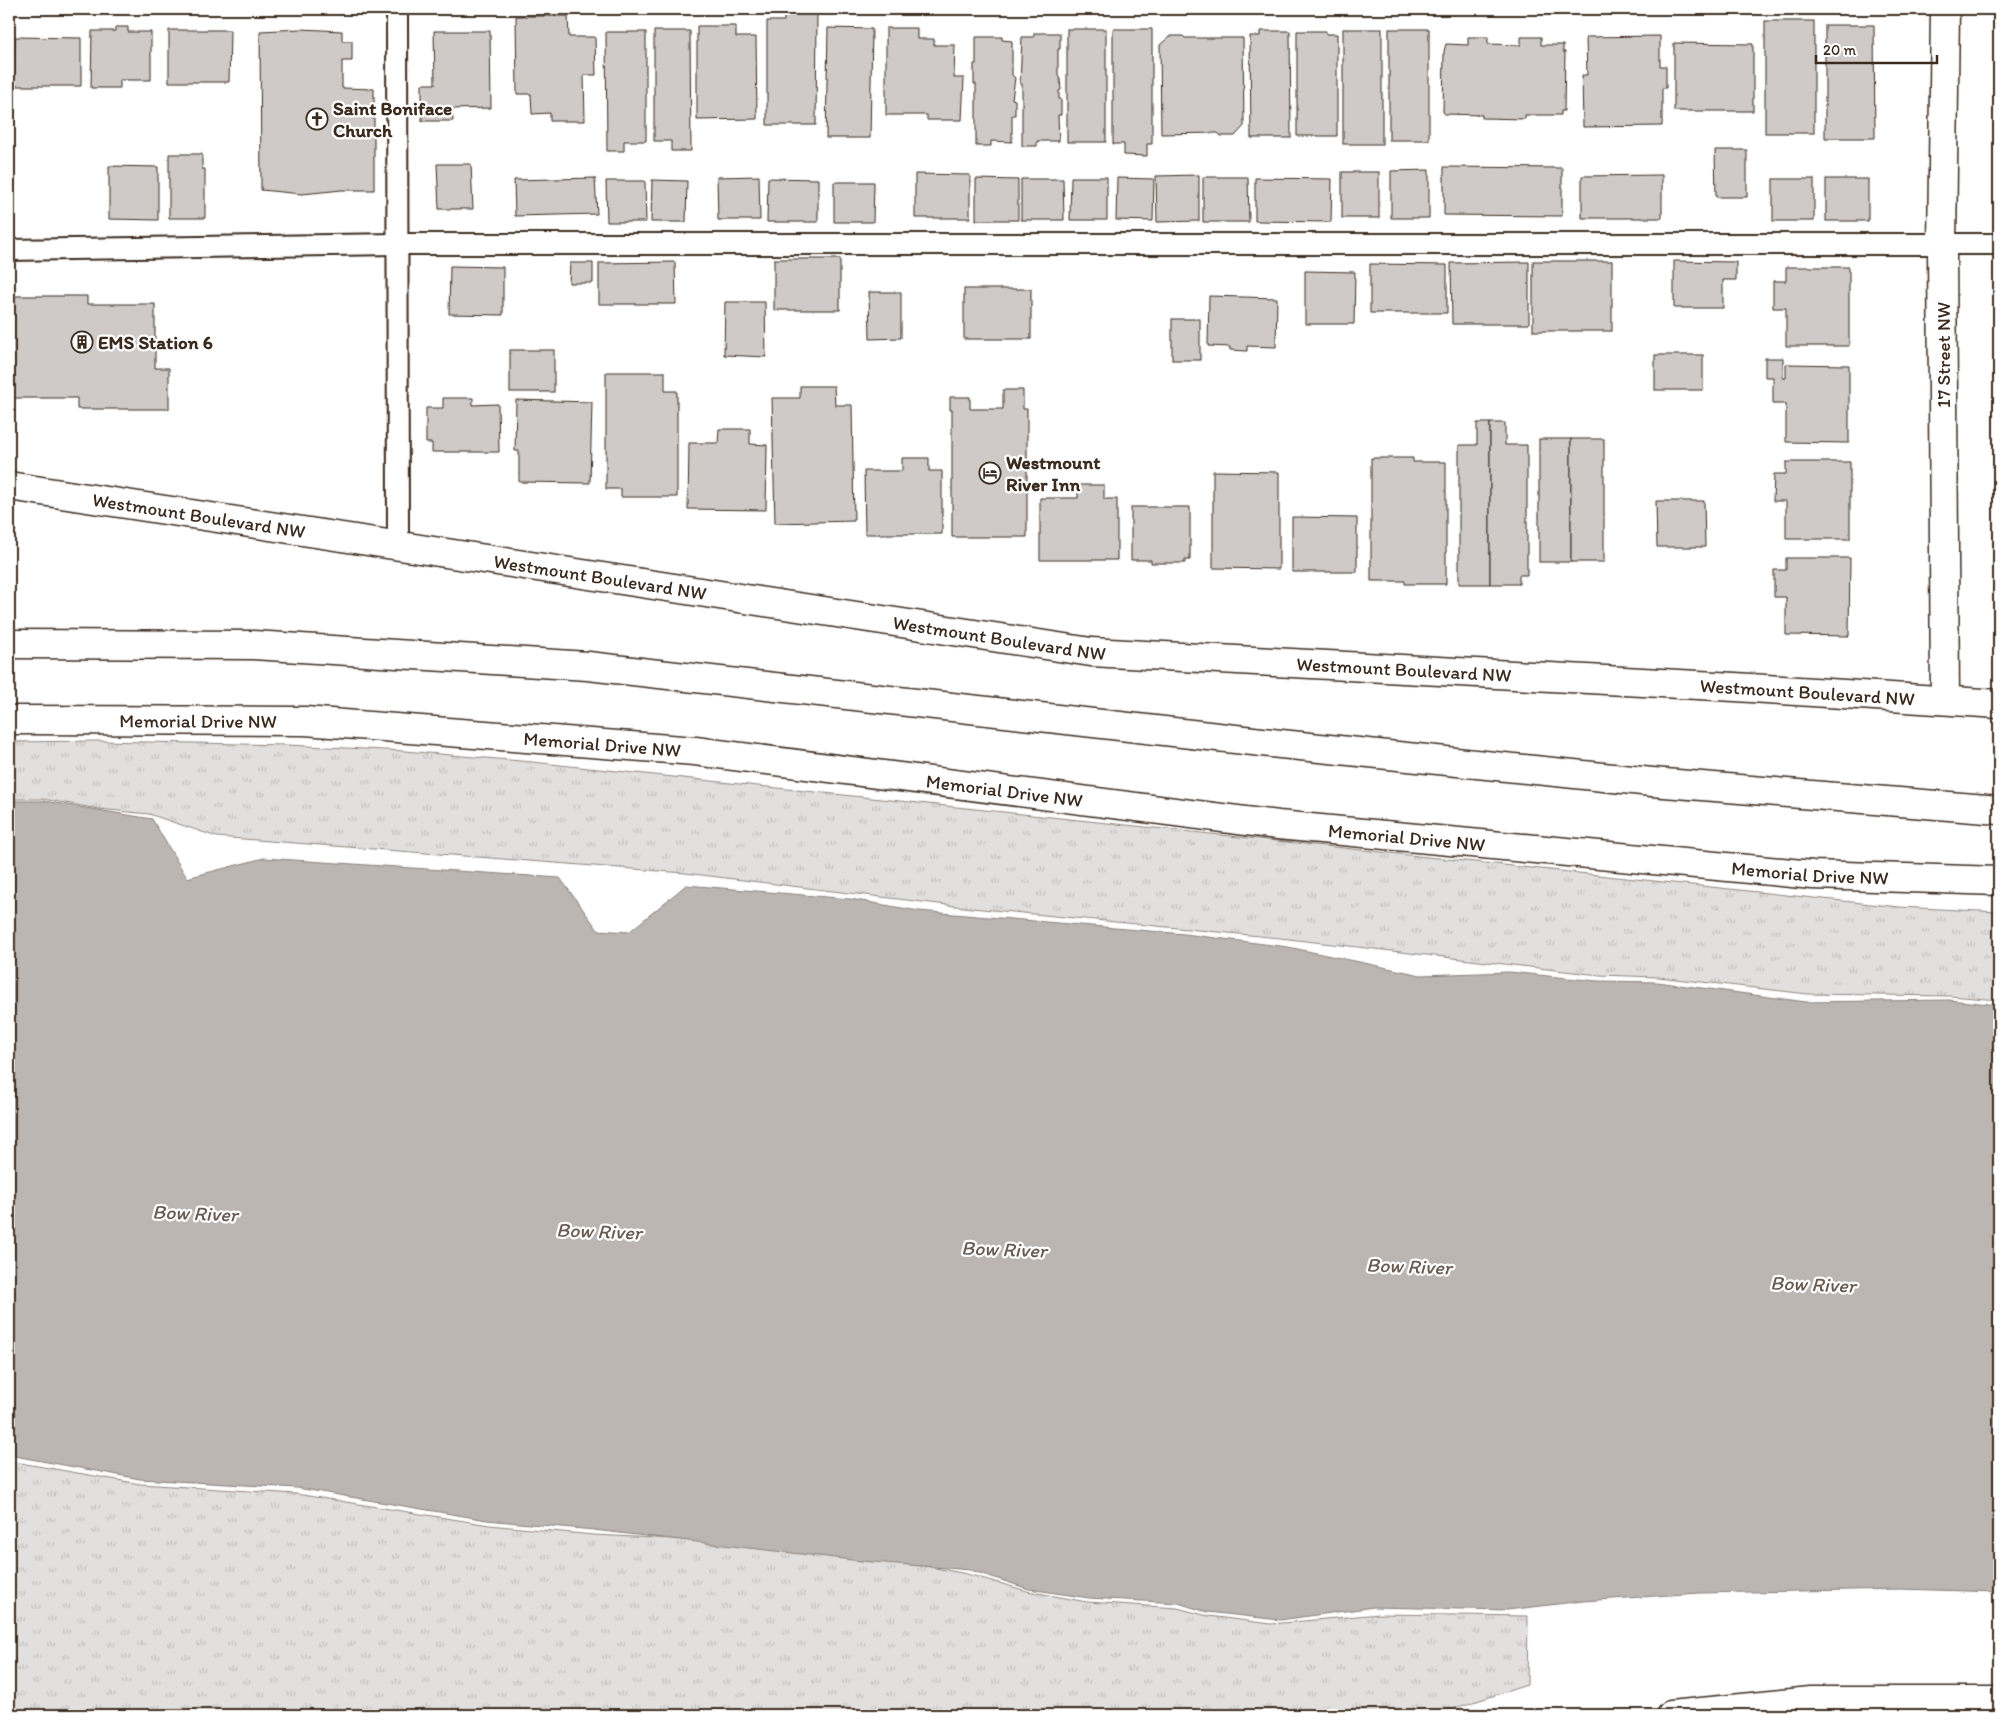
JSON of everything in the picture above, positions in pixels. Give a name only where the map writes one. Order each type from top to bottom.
[{"type":"main road","name":"17 Street NW","points":[[1945,700],[1942,246],[1946,9]]},
{"type":"main road","name":"Westmount Boulevard NW","points":[[9,486],[1091,652],[1735,687],[1999,704]]},
{"type":"main road","points":[[15,642],[253,645],[588,666],[1271,743],[1632,780],[1999,810]]},
{"type":"main road","name":"Memorial Drive NW","points":[[12,719],[305,720],[694,751],[1278,825],[1813,875],[1999,881]]},
{"type":"main road","points":[[1671,1715],[1811,1701],[1999,1701]]},
{"type":"lane","points":[[397,9],[398,545]]},
{"type":"lane","points":[[9,250],[397,244],[1942,246],[1999,244]]},
{"type":"green space","points":[[99,741],[287,745],[404,751],[532,762],[1899,907],[1999,912],[1999,1000],[1950,996],[1808,994],[1658,977],[1599,975],[1280,938],[972,908],[685,873],[217,837],[149,814],[99,809],[43,799],[9,799],[9,742]]},
{"type":"green space","points":[[9,1461],[140,1484],[296,1494],[489,1525],[593,1535],[820,1546],[967,1574],[1027,1591],[1087,1602],[1177,1608],[1208,1616],[1271,1624],[1379,1614],[1528,1616],[1527,1685],[1433,1715],[783,1715],[733,1710],[695,1712],[683,1715],[9,1715]]},
{"type":"water","name":"Bow River","points":[[9,801],[43,801],[152,819],[187,878],[264,858],[560,878],[598,930],[629,932],[686,885],[850,899],[919,911],[1184,934],[1288,947],[1421,975],[1509,972],[1597,981],[1657,982],[1806,1002],[1949,1000],[1999,1005],[1999,1592],[1900,1589],[1699,1593],[1583,1601],[1507,1610],[1374,1607],[1280,1620],[1207,1612],[1178,1603],[1089,1598],[1029,1589],[970,1570],[861,1561],[594,1530],[487,1520],[297,1488],[140,1479],[9,1455]]},
{"type":"building","points":[[784,14],[817,14],[816,125],[767,125],[767,21],[784,21]]},
{"type":"building","points":[[516,16],[568,16],[569,37],[595,37],[596,75],[584,75],[585,121],[550,121],[550,113],[532,114],[531,94],[517,94]]},
{"type":"building","points":[[1765,21],[1814,21],[1814,133],[1765,133]]},
{"type":"building","points":[[1825,25],[1874,25],[1875,138],[1825,138]]},
{"type":"building","points":[[697,26],[736,26],[736,37],[756,37],[757,119],[697,120]]},
{"type":"building","points":[[115,27],[128,27],[128,32],[151,32],[151,80],[120,80],[120,88],[91,88],[92,31],[115,31]]},
{"type":"building","points":[[828,28],[872,29],[870,138],[826,138]]},
{"type":"building","points":[[886,28],[917,28],[917,39],[934,39],[934,45],[955,45],[954,78],[964,78],[962,120],[927,120],[927,115],[886,115]]},
{"type":"building","name":"Saint Boniface Church","points":[[301,29],[342,31],[342,41],[352,41],[352,61],[342,61],[342,88],[374,89],[374,190],[342,190],[302,194],[261,190],[260,31]]},
{"type":"building","points":[[1067,29],[1106,29],[1106,142],[1067,142]]},
{"type":"building","points":[[1113,29],[1152,29],[1152,144],[1147,144],[1147,156],[1124,155],[1124,144],[1113,144]]},
{"type":"building","points":[[1343,29],[1382,29],[1382,144],[1343,144]]},
{"type":"building","points":[[1389,29],[1429,29],[1429,140],[1389,140]]},
{"type":"building","points":[[169,30],[230,30],[229,82],[169,82]]},
{"type":"building","points":[[434,31],[490,31],[491,108],[452,109],[453,121],[422,121],[422,84],[435,84]]},
{"type":"building","points":[[654,31],[690,31],[691,151],[671,151],[671,141],[654,141]]},
{"type":"building","points":[[1260,31],[1290,31],[1291,138],[1251,138],[1250,36],[1260,36]]},
{"type":"building","points":[[1297,31],[1326,31],[1326,34],[1337,34],[1337,136],[1297,136]]},
{"type":"building","points":[[606,32],[646,32],[646,141],[624,141],[624,151],[607,151]]},
{"type":"building","points":[[1034,33],[1060,33],[1060,49],[1058,49],[1058,76],[1061,90],[1059,91],[1059,99],[1061,99],[1061,115],[1058,115],[1059,141],[1037,141],[1037,146],[1022,146],[1022,84],[1020,84],[1022,37],[1034,37]]},
{"type":"building","points":[[1170,36],[1183,36],[1185,38],[1243,38],[1244,126],[1235,136],[1221,136],[1218,133],[1161,134],[1160,45]]},
{"type":"building","points":[[1660,36],[1660,66],[1666,66],[1666,88],[1662,88],[1662,126],[1583,127],[1582,75],[1587,75],[1586,37]]},
{"type":"building","points":[[15,37],[81,38],[81,86],[14,86]]},
{"type":"building","points":[[976,37],[1002,37],[1002,40],[1012,41],[1012,75],[1015,78],[1012,99],[1015,100],[1015,115],[1012,115],[1012,142],[991,141],[991,146],[976,146],[976,84],[974,84],[974,64],[976,64]]},
{"type":"building","points":[[1468,37],[1488,37],[1488,44],[1521,45],[1521,37],[1541,37],[1541,45],[1563,45],[1563,52],[1565,52],[1564,111],[1561,111],[1561,115],[1525,115],[1525,119],[1482,118],[1482,115],[1445,114],[1443,112],[1444,51],[1446,44],[1468,45]]},
{"type":"building","points":[[1674,43],[1753,44],[1753,111],[1674,111]]},
{"type":"building","points":[[1715,150],[1747,150],[1747,197],[1716,197]]},
{"type":"building","points":[[169,154],[202,154],[202,169],[205,169],[205,218],[169,218]]},
{"type":"building","points":[[437,164],[471,164],[473,209],[439,209]]},
{"type":"building","points":[[109,166],[158,167],[158,220],[109,219]]},
{"type":"building","points":[[1444,167],[1562,168],[1562,216],[1444,215]]},
{"type":"building","points":[[1429,170],[1429,218],[1391,218],[1391,171]]},
{"type":"building","points":[[1342,172],[1379,172],[1379,218],[1342,218]]},
{"type":"building","points":[[915,174],[970,175],[970,218],[915,218]]},
{"type":"building","points":[[1199,175],[1199,221],[1157,222],[1156,176]]},
{"type":"building","points":[[1662,175],[1662,218],[1582,218],[1582,176]]},
{"type":"building","points":[[759,176],[760,220],[718,220],[717,177]]},
{"type":"building","points":[[1071,177],[1107,177],[1107,220],[1070,220]]},
{"type":"building","points":[[1203,177],[1248,177],[1249,222],[1203,222]]},
{"type":"building","points":[[595,178],[597,214],[515,216],[514,180]]},
{"type":"building","points":[[768,178],[818,179],[818,222],[767,222]]},
{"type":"building","points":[[1117,178],[1154,179],[1153,221],[1116,220]]},
{"type":"building","points":[[1255,178],[1332,179],[1331,222],[1255,221]]},
{"type":"building","points":[[976,179],[1018,180],[1018,220],[976,220]]},
{"type":"building","points":[[1021,179],[1063,179],[1064,220],[1021,220]]},
{"type":"building","points":[[1773,179],[1814,179],[1814,221],[1773,221]]},
{"type":"building","points":[[1826,179],[1868,179],[1868,221],[1826,221]]},
{"type":"building","points":[[652,180],[687,181],[686,222],[651,222]]},
{"type":"building","points":[[606,181],[645,181],[646,222],[607,222]]},
{"type":"building","points":[[834,182],[874,182],[873,222],[834,222]]},
{"type":"building","points":[[774,259],[840,259],[840,310],[774,310]]},
{"type":"building","points":[[1533,261],[1612,261],[1612,331],[1533,331]]},
{"type":"building","points":[[1674,261],[1736,262],[1736,280],[1723,280],[1723,308],[1674,308]]},
{"type":"building","points":[[675,262],[676,304],[599,304],[599,263]]},
{"type":"building","points":[[1529,262],[1529,324],[1452,324],[1451,263]]},
{"type":"building","points":[[570,263],[593,263],[593,283],[569,283]]},
{"type":"building","points":[[1370,264],[1447,265],[1447,313],[1370,313]]},
{"type":"building","points":[[450,266],[503,267],[503,315],[449,314]]},
{"type":"building","points":[[1786,267],[1849,267],[1849,346],[1786,346],[1786,308],[1773,308],[1773,281],[1786,281]]},
{"type":"building","points":[[1305,271],[1355,272],[1354,324],[1305,324]]},
{"type":"building","points":[[964,289],[1031,289],[1031,339],[964,339]]},
{"type":"building","points":[[869,292],[901,292],[901,338],[870,339]]},
{"type":"building","name":"EMS Station 6","points":[[9,296],[87,296],[87,304],[155,304],[155,368],[169,368],[169,409],[77,409],[77,398],[9,398]]},
{"type":"building","points":[[1209,296],[1277,298],[1276,347],[1247,346],[1247,351],[1230,350],[1230,347],[1208,346]]},
{"type":"building","points":[[725,302],[765,302],[766,357],[724,355]]},
{"type":"building","points":[[1172,319],[1200,319],[1200,360],[1172,360]]},
{"type":"building","points":[[510,350],[554,350],[554,392],[510,392]]},
{"type":"building","points":[[1655,355],[1703,355],[1703,390],[1655,390]]},
{"type":"building","points":[[1765,358],[1783,358],[1783,378],[1786,378],[1786,364],[1849,365],[1849,443],[1786,442],[1786,404],[1773,404],[1773,377],[1765,377]]},
{"type":"building","points":[[606,372],[665,372],[665,391],[677,391],[677,497],[621,497],[621,489],[606,489]]},
{"type":"building","points":[[800,386],[834,386],[835,405],[852,405],[854,521],[775,523],[772,398],[800,398]]},
{"type":"building","name":"Westmount River Inn","points":[[1003,390],[1023,390],[1023,409],[1027,409],[1027,537],[952,537],[952,410],[950,410],[950,397],[970,397],[970,409],[1003,409]]},
{"type":"building","points":[[443,398],[473,398],[473,405],[498,404],[499,452],[432,452],[432,443],[426,443],[426,408],[443,408]]},
{"type":"building","points":[[516,400],[592,402],[590,483],[519,482],[519,451],[515,451]]},
{"type":"building","points":[[1477,423],[1490,423],[1490,584],[1459,584],[1459,445],[1477,445]]},
{"type":"building","points":[[1490,423],[1505,423],[1505,445],[1527,445],[1527,575],[1519,575],[1519,584],[1490,584]]},
{"type":"building","points":[[719,429],[750,429],[750,444],[767,445],[766,510],[688,509],[689,443],[718,443]]},
{"type":"building","points":[[1539,439],[1571,439],[1571,562],[1539,562]]},
{"type":"building","points":[[1571,439],[1604,439],[1604,562],[1571,562]]},
{"type":"building","points":[[902,458],[929,458],[929,471],[942,471],[942,534],[865,534],[864,471],[902,471]]},
{"type":"building","points":[[1371,458],[1413,458],[1413,462],[1446,462],[1446,584],[1405,584],[1405,581],[1371,581]]},
{"type":"building","points":[[1786,462],[1850,462],[1850,539],[1786,539],[1786,501],[1773,501],[1774,474],[1786,474]]},
{"type":"building","points":[[1213,471],[1279,472],[1279,569],[1213,568]]},
{"type":"building","points":[[1078,485],[1104,485],[1104,499],[1117,499],[1117,560],[1040,560],[1040,498],[1078,498]]},
{"type":"building","points":[[1656,501],[1704,501],[1705,547],[1657,547]]},
{"type":"building","points":[[1131,507],[1190,507],[1190,560],[1185,560],[1185,563],[1151,563],[1151,560],[1131,560]]},
{"type":"building","points":[[1292,517],[1357,518],[1357,572],[1292,572]]},
{"type":"building","points":[[1786,558],[1850,558],[1849,636],[1786,635],[1786,597],[1774,597],[1774,570],[1786,570]]},
{"type":"place","name":"Saint Boniface Church","points":[[317,119]]},
{"type":"place","name":"EMS Station 6","points":[[82,342]]},
{"type":"place","name":"Westmount River Inn","points":[[990,473]]}]
